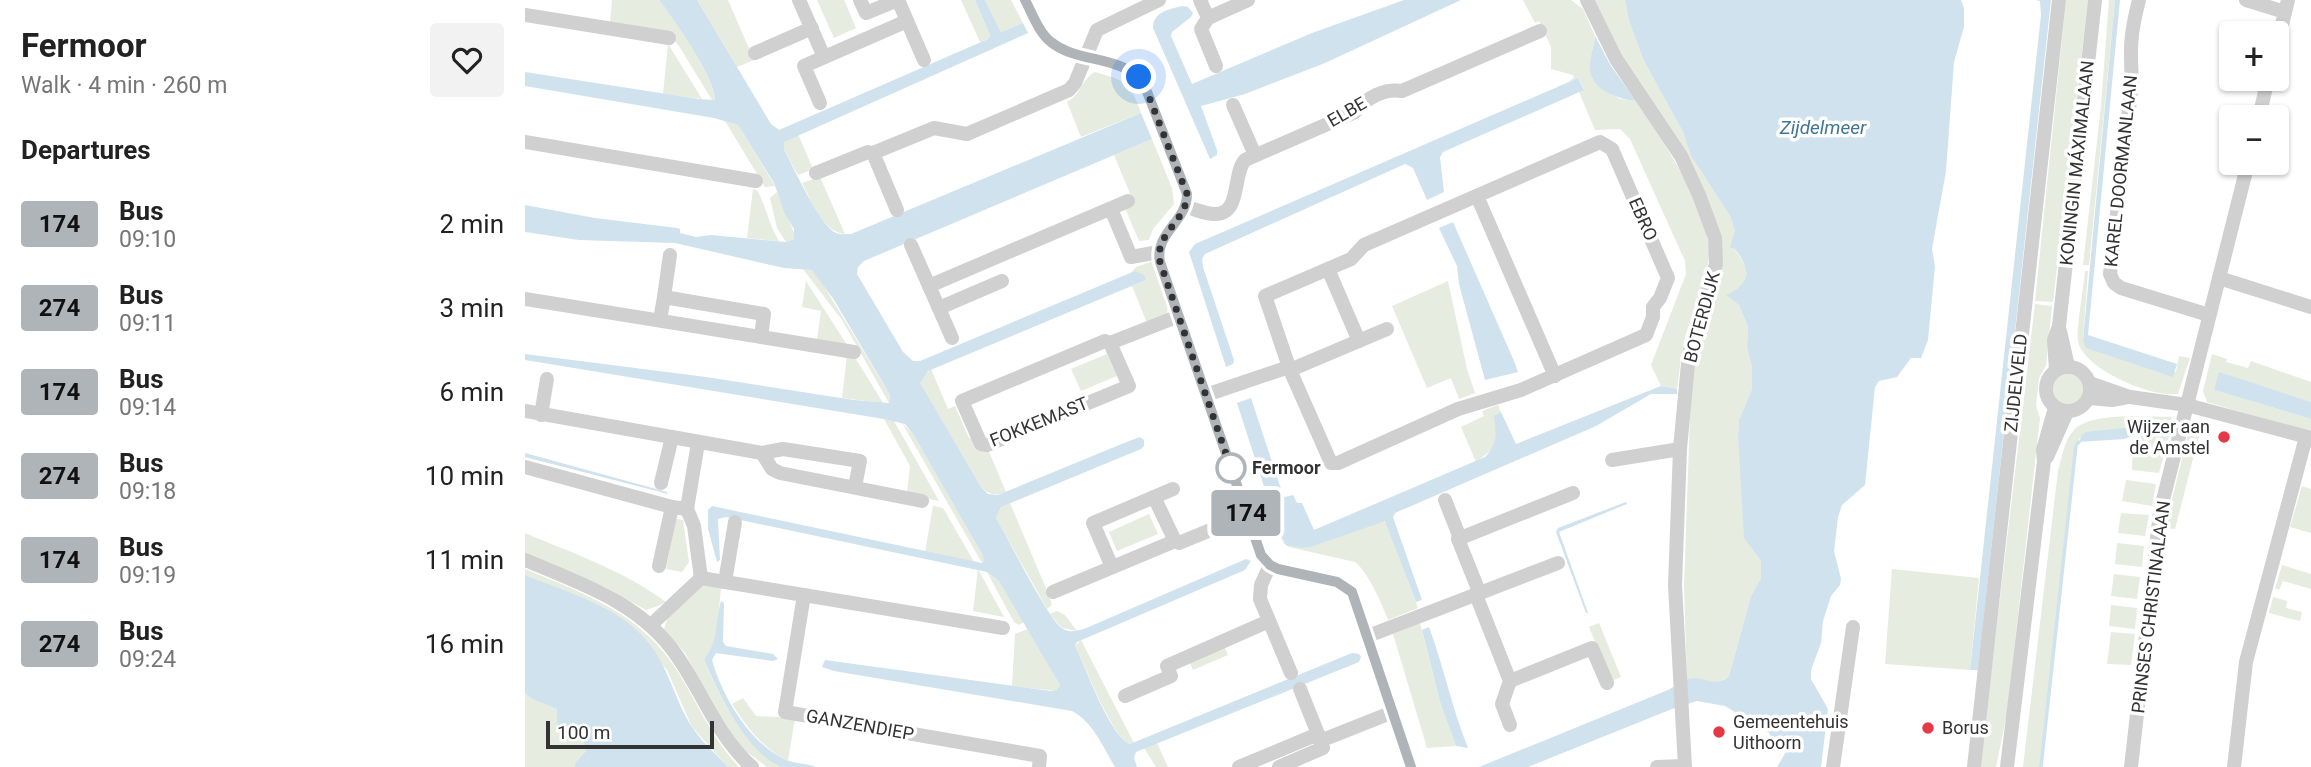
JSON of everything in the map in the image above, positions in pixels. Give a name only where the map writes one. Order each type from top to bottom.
[{"type":"street","points":[[799,0],[824,57]]},
{"type":"street","points":[[860,0],[866,13],[898,0],[924,60]]},
{"type":"street","points":[[1025,0],[1045,37],[1051,42],[1132,71],[1144,84],[1185,185],[1186,207],[1163,238],[1159,252],[1261,555],[1278,569],[1337,582],[1352,592],[1411,767]]},
{"type":"street","points":[[816,173],[934,128],[967,134],[1069,90],[1100,27],[1159,0]]},
{"type":"street","points":[[1201,0],[1208,18]]},
{"type":"street","points":[[1216,66],[1201,29],[1208,18],[1248,0]]},
{"type":"street","name":"BOTERDIJK","points":[[1587,0],[1616,59],[1681,156],[1715,238],[1716,264],[1689,353],[1680,449],[1675,585],[1685,766]]},
{"type":"street","name":"ZIJDELVELD","points":[[1973,767],[2059,0]]},
{"type":"street","name":"KONINGIN MÁXIMALAAN","points":[[2062,368],[2054,340],[2059,326],[2095,0]]},
{"type":"street","name":"KAREL DOORMANLAAN","points":[[2139,0],[2130,34],[2132,83],[2110,274],[2114,283],[2121,288],[2209,316]]},
{"type":"street","points":[[2246,0],[2286,6]]},
{"type":"street","points":[[525,15],[669,38]]},
{"type":"street","points":[[820,103],[804,66],[907,21]]},
{"type":"street","points":[[755,53],[812,29]]},
{"type":"street","name":"ELBE","points":[[1255,155],[1355,112],[1372,97],[1391,89],[1402,91],[1539,31]]},
{"type":"street","points":[[1186,207],[1215,214],[1230,207],[1239,166],[1255,155],[1233,106]]},
{"type":"street","points":[[525,142],[757,181]]},
{"type":"street","name":"EBRO","points":[[1604,142],[1612,149],[1668,278],[1653,307],[1653,317],[1646,335],[1521,390],[1458,409],[1338,463],[1331,463],[1289,368],[1265,296],[1328,269],[1351,259],[1364,245],[1604,142]]},
{"type":"street","points":[[873,153],[897,210]]},
{"type":"street","name":"PRINSES CHRISTINALAAN","points":[[2131,767],[2157,530],[2245,175]]},
{"type":"street","points":[[1476,196],[1555,376]]},
{"type":"street","points":[[929,286],[1128,201]]},
{"type":"street","points":[[1111,209],[1131,257],[1159,252]]},
{"type":"street","points":[[911,245],[952,338]]},
{"type":"street","points":[[660,320],[670,255]]},
{"type":"street","points":[[1328,269],[1359,341]]},
{"type":"street","points":[[2219,278],[2311,307]]},
{"type":"street","points":[[939,308],[1002,281]]},
{"type":"street","points":[[663,298],[764,314],[761,337]]},
{"type":"street","points":[[525,299],[854,352]]},
{"type":"street","name":"FOKKEMAST","points":[[1110,343],[1129,386],[987,445],[981,444],[962,401],[1105,341],[1110,343],[1179,316]]},
{"type":"street","points":[[1206,395],[1289,368],[1387,329]]},
{"type":"street","points":[[2062,368],[2084,373],[2089,391],[2080,408],[2061,410],[2048,400],[2046,389],[2049,378],[2062,368]]},
{"type":"street","points":[[541,415],[547,379]]},
{"type":"street","points":[[2089,391],[2187,405],[2308,437],[2246,662],[2234,767]]},
{"type":"street","points":[[2007,767],[2044,461],[2043,450],[2061,410]]},
{"type":"street","points":[[525,411],[762,453],[783,449],[860,461],[855,488]]},
{"type":"street","points":[[661,483],[672,437]]},
{"type":"street","points":[[659,566],[680,508],[698,443]]},
{"type":"street","points":[[1612,460],[1680,449]]},
{"type":"street","points":[[762,453],[772,470],[780,473],[922,501]]},
{"type":"street","points":[[525,467],[680,508],[694,526],[701,578]]},
{"type":"street","points":[[1112,567],[1093,523],[1173,489]]},
{"type":"street","points":[[1460,538],[1573,493]]},
{"type":"street","points":[[1154,497],[1175,541]]},
{"type":"street","points":[[1445,500],[1510,681],[1502,704],[1510,725]]},
{"type":"street","points":[[1053,592],[1175,541],[1179,543],[1247,515]]},
{"type":"street","points":[[725,582],[735,523]]},
{"type":"street","points":[[525,560],[607,595],[651,625],[677,655],[728,743],[752,767]]},
{"type":"street","points":[[1368,636],[1558,563]]},
{"type":"street","points":[[1270,565],[1259,592],[1291,673]]},
{"type":"street","points":[[701,578],[1003,628]]},
{"type":"street","points":[[651,625],[701,578]]},
{"type":"street","name":"GANZENDIEP","points":[[804,595],[785,712],[1040,756],[1039,767]]},
{"type":"street","points":[[1125,696],[1171,676],[1167,666],[1269,621]]},
{"type":"street","points":[[1833,767],[1853,627]]},
{"type":"street","points":[[1510,681],[1592,648],[1607,683]]},
{"type":"street","points":[[1279,767],[1323,748],[1300,689]]},
{"type":"street","points":[[1239,767],[1393,712]]},
{"type":"street","points":[[1657,767],[1685,766]]},
{"type":"shaded area","points":[[612,0],[659,0],[700,62],[715,100],[712,100],[671,36],[610,23]]},
{"type":"shaded area","points":[[697,0],[728,0],[754,60],[737,67]]},
{"type":"shaded area","points":[[817,0],[844,0],[856,28],[834,38]]},
{"type":"shaded area","points":[[961,0],[975,0],[990,35],[988,39],[980,42]]},
{"type":"shaded area","points":[[985,0],[1011,0],[1023,23],[1001,32]]},
{"type":"shaded area","points":[[1523,0],[1571,0],[1583,9],[1595,36],[1590,62],[1592,76],[1603,90],[1620,99],[1636,101],[1682,175],[1702,217],[1707,237],[1708,264],[1704,284],[1685,338],[1677,389],[1661,386],[1651,365],[1686,274],[1685,261],[1630,139],[1620,129],[1595,130],[1579,92],[1584,89],[1578,78],[1569,82],[1573,75],[1551,69],[1551,47],[1539,21],[1535,23]]},
{"type":"shaded area","points":[[1593,0],[1625,0],[1629,21],[1644,61],[1683,132],[1691,156],[1730,216],[1735,231],[1734,248],[1746,267],[1746,281],[1741,289],[1727,295],[1739,305],[1748,327],[1747,347],[1752,368],[1752,389],[1739,420],[1738,434],[1750,546],[1761,561],[1761,578],[1751,596],[1729,676],[1718,683],[1694,678],[1687,680],[1684,587],[1692,358],[1720,241]]},
{"type":"shaded area","points":[[2066,0],[2088,0],[2053,302],[2035,301]]},
{"type":"shaded area","points":[[2109,0],[2115,0],[2089,265],[2083,265],[2101,106]]},
{"type":"shaded area","points":[[668,44],[702,99],[663,94]]},
{"type":"shaded area","points":[[1095,72],[1125,84],[1134,95],[1141,113],[1081,137],[1067,102]]},
{"type":"shaded area","points":[[725,121],[738,125],[775,186],[765,187]]},
{"type":"shaded area","points":[[798,134],[813,169],[798,175],[784,150],[783,142]]},
{"type":"shaded area","points":[[1152,139],[1172,188],[1174,204],[1153,229],[1149,240],[1139,241],[1125,208],[1134,203],[1114,155]]},
{"type":"shaded area","points":[[820,177],[845,234],[830,228],[824,222],[802,183]]},
{"type":"shaded area","points":[[753,189],[757,190],[760,196],[779,241],[747,238]]},
{"type":"shaded area","points":[[777,192],[795,235],[794,239],[786,242],[777,228],[770,198]]},
{"type":"shaded area","points":[[1154,262],[1168,304],[1167,314],[1147,323],[1132,286],[1146,280],[1135,271],[1131,273],[1136,267]]},
{"type":"shaded area","points":[[803,269],[816,273],[890,395],[889,403],[842,320]]},
{"type":"shaded area","points":[[2085,271],[2088,271],[2083,340],[2176,372],[2179,356],[2190,358],[2178,394],[2152,391],[2120,380],[2092,362],[2083,351],[2078,335]]},
{"type":"shaded area","points":[[806,281],[847,345],[817,339],[821,311],[802,307]]},
{"type":"shaded area","points":[[1448,281],[1467,369],[1475,393],[1459,399],[1451,378],[1427,388],[1392,306]]},
{"type":"shaded area","points":[[2035,304],[2052,306],[2046,366],[2039,378],[2036,405],[2040,418],[2007,713],[1996,767],[1980,767]]},
{"type":"shaded area","points":[[1107,354],[1117,376],[1081,391],[1071,369]]},
{"type":"shaded area","points":[[2212,354],[2227,359],[2226,362],[2248,368],[2251,361],[2311,382],[2311,402],[2220,373],[2214,390],[2311,419],[2311,433],[2207,402],[2203,391]]},
{"type":"shaded area","points":[[847,355],[854,356],[883,403],[842,398]]},
{"type":"shaded area","points":[[931,369],[948,409],[955,406],[969,438],[976,436],[987,447],[1006,492],[993,494],[981,487],[920,384],[922,377]]},
{"type":"shaded area","points":[[2068,374],[2074,375],[2082,383],[2082,395],[2074,403],[2068,404],[2062,403],[2054,395],[2053,389],[2054,383],[2062,375]]},
{"type":"shaded area","points":[[1498,405],[1501,412],[1495,416],[1494,448],[1476,462],[1461,427],[1484,416],[1482,411]]},
{"type":"shaded area","points":[[2171,417],[2173,421],[2159,473],[2132,470],[2133,438],[2145,432],[2149,422],[2144,426],[2080,438],[2076,445],[2041,767],[2023,767],[2058,471],[2066,444],[2074,430],[2093,420]]},
{"type":"shaded area","points":[[884,419],[894,421],[939,501],[907,494],[910,466]]},
{"type":"shaded area","points":[[2196,422],[2202,424],[2175,529],[2165,528],[2190,426],[2195,426]]},
{"type":"shaded area","points":[[902,423],[913,434],[982,554],[985,561],[982,563]]},
{"type":"shaded area","points":[[2126,480],[2156,484],[2152,506],[2122,501]]},
{"type":"shaded area","points":[[2302,486],[2311,489],[2311,533],[2290,527]]},
{"type":"shaded area","points":[[1010,503],[1048,593],[1052,605],[1047,609],[996,518],[1001,507]]},
{"type":"shaded area","points":[[933,506],[943,508],[974,562],[925,552]]},
{"type":"shaded area","points":[[2121,513],[2149,515],[2145,536],[2118,533]]},
{"type":"shaded area","points":[[1149,514],[1158,534],[1117,551],[1109,532]]},
{"type":"shaded area","points":[[676,519],[683,520],[689,562],[682,572],[666,569]]},
{"type":"shaded area","points":[[1382,521],[1386,522],[1418,608],[1388,620],[1370,581],[1355,562],[1289,547],[1284,544],[1279,533],[1286,545],[1314,546]]},
{"type":"shaded area","points":[[525,533],[615,572],[666,602],[646,610],[605,587],[525,555]]},
{"type":"shaded area","points":[[2117,543],[2144,546],[2142,567],[2115,564]]},
{"type":"shaded area","points":[[2282,565],[2311,574],[2311,589],[2283,581],[2279,590],[2275,588]]},
{"type":"shaded area","points":[[525,569],[591,597],[630,620],[647,635],[678,672],[713,733],[739,767],[728,767],[692,727],[667,670],[624,621],[598,605],[525,575]]},
{"type":"shaded area","points":[[978,569],[1004,617],[973,611]]},
{"type":"shaded area","points":[[1892,569],[1979,578],[1970,670],[1885,664]]},
{"type":"shaded area","points":[[987,572],[999,581],[1024,622],[1019,625],[1014,622]]},
{"type":"shaded area","points":[[2114,574],[2140,577],[2137,599],[2111,596]]},
{"type":"shaded area","points":[[700,585],[721,588],[716,639],[704,659],[711,675],[726,705],[745,733],[783,767],[767,767],[743,749],[730,734],[685,653],[664,629],[668,617]]},
{"type":"shaded area","points":[[2273,597],[2287,601],[2286,608],[2302,612],[2300,621],[2269,613]]},
{"type":"shaded area","points":[[2111,605],[2137,608],[2135,629],[2109,626]]},
{"type":"shaded area","points":[[1057,611],[1065,615],[1077,631],[1062,628],[1050,614]]},
{"type":"shaded area","points":[[1420,623],[1440,702],[1456,746],[1427,748],[1393,634]]},
{"type":"shaded area","points":[[1599,623],[1621,677],[1611,681],[1589,627]]},
{"type":"shaded area","points":[[1028,629],[1060,685],[1057,691],[1012,686],[1015,634]]},
{"type":"shaded area","points":[[2111,632],[2135,634],[2131,665],[2107,664]]},
{"type":"shaded area","points":[[1081,640],[1134,743],[1130,744],[1123,739],[1101,703],[1075,646]]},
{"type":"shaded area","points":[[1224,646],[1228,655],[1193,670],[1189,661]]},
{"type":"shaded area","points":[[525,693],[532,699],[557,709],[558,719],[573,722],[581,733],[586,751],[575,763],[575,767],[525,767]]},
{"type":"shaded area","points":[[743,698],[756,716],[795,718],[788,761],[763,743],[743,720],[732,704]]},
{"type":"shaded area","points":[[1157,743],[1168,767],[1156,767],[1144,748]]},
{"type":"water","points":[[659,0],[697,0],[771,124],[779,130],[988,39],[990,35],[975,0],[985,0],[1001,32],[1023,23],[1028,33],[784,142],[784,150],[814,206],[827,226],[838,234],[851,234],[1141,113],[1152,139],[864,261],[858,267],[857,274],[903,352],[913,361],[920,361],[1135,271],[1144,275],[1146,280],[928,371],[920,383],[981,487],[988,494],[998,495],[1124,443],[1140,437],[1144,440],[1141,449],[1001,507],[996,518],[1038,595],[1063,629],[1084,629],[1246,559],[1251,561],[1245,570],[1077,642],[1075,646],[1100,703],[1123,739],[1130,744],[1352,653],[1359,654],[1359,662],[1136,752],[1134,757],[1137,767],[1115,767],[1092,728],[1072,711],[822,667],[825,660],[1051,691],[1057,690],[1060,685],[999,581],[987,572],[726,517],[718,519],[720,560],[717,562],[708,529],[708,510],[712,506],[982,563],[982,554],[905,424],[525,360],[525,354],[889,403],[890,395],[886,388],[834,300],[812,270],[784,268],[675,243],[579,240],[525,232],[525,205],[595,218],[677,228],[680,233],[696,237],[711,235],[786,242],[794,239],[794,229],[785,214],[774,183],[738,125],[714,118],[525,86],[525,72],[715,100],[701,63]]},
{"type":"water","points":[[1404,0],[1461,0],[1325,63],[1245,94],[1201,106],[1217,150],[1217,155],[1210,159],[1153,28],[1156,18],[1167,10],[1183,6],[1193,13],[1171,36],[1192,84],[1312,33]]},
{"type":"water","name":"Zijdelmeer","points":[[1625,0],[1961,0],[1964,8],[1964,27],[1954,62],[1946,171],[1932,249],[1935,266],[1928,340],[1921,358],[1911,358],[1897,377],[1879,381],[1875,387],[1865,485],[1842,505],[1838,517],[1834,551],[1840,585],[1831,596],[1823,621],[1821,643],[1811,670],[1811,679],[1828,709],[1821,767],[1777,767],[1786,752],[1783,743],[1771,738],[1769,733],[1725,706],[1697,701],[1528,767],[1479,767],[1668,690],[1688,679],[1717,682],[1725,679],[1729,676],[1751,596],[1761,578],[1761,561],[1744,538],[1738,434],[1739,420],[1752,389],[1752,368],[1747,347],[1748,327],[1739,305],[1726,295],[1741,286],[1746,269],[1734,248],[1730,248],[1735,231],[1730,216],[1691,156],[1683,132],[1644,61],[1629,21]]},
{"type":"water","points":[[2036,0],[2051,0],[1978,670],[1970,670],[2041,15],[2040,1]]},
{"type":"water","points":[[2115,0],[2120,0],[2088,335],[2177,364],[2173,377],[2086,348],[2083,340]]},
{"type":"water","points":[[1595,36],[1611,66],[1636,101],[1614,96],[1595,83],[1590,65]]},
{"type":"water","points":[[1578,78],[1584,90],[1443,152],[1440,157],[1444,192],[1427,200],[1413,168],[1405,164],[1205,254],[1202,259],[1203,267],[1234,360],[1233,364],[1226,367],[1189,252],[1195,244]]},
{"type":"water","points":[[1453,222],[1518,372],[1485,380],[1459,284],[1457,266],[1439,228]]},
{"type":"water","points":[[2219,372],[2311,402],[2311,419],[2214,390]]},
{"type":"water","points":[[1661,386],[1677,389],[1677,394],[1651,394],[1596,426],[1395,513],[1393,517],[1422,600],[1416,602],[1385,521],[1314,546],[1302,548],[1286,545],[1279,533],[1237,403],[1251,398],[1282,492],[1285,497],[1293,495],[1297,503],[1302,503],[1314,530],[1485,457],[1495,438],[1494,416],[1501,412],[1516,444]]},
{"type":"water","points":[[2153,421],[2152,434],[2145,432],[2124,439],[2079,442],[2086,432],[2144,426]]},
{"type":"water","points":[[525,453],[667,492],[668,494],[525,457]]},
{"type":"water","points":[[1626,502],[1627,504],[1559,532],[1586,613],[1556,532],[1558,528]]},
{"type":"water","points":[[525,575],[591,601],[635,629],[661,661],[692,727],[728,767],[575,767],[575,763],[586,751],[581,733],[573,722],[565,727],[557,724],[557,709],[532,699],[525,693]]},
{"type":"water","points":[[721,601],[724,603],[723,642],[726,646],[773,654],[778,659],[773,661],[716,653],[712,660],[730,703],[748,730],[771,751],[788,761],[816,767],[783,767],[770,761],[746,737],[725,704],[704,659],[712,646]]},
{"type":"water","points":[[1429,627],[1468,748],[1456,746],[1440,702],[1422,630]]},
{"type":"waterway","points":[[2041,767],[2076,445],[2079,442]]},
{"type":"bus line","name":"174","points":[[1025,0],[1045,37],[1056,46],[1124,67],[1132,71],[1144,84],[1187,194],[1184,213],[1160,243],[1160,262],[1261,555],[1278,569],[1337,582],[1352,592],[1411,767]]},
{"type":"place","name":"Wijzer aan de Amstel","points":[[2224,437]]},
{"type":"place","name":"Fermoor","points":[[1231,468]]},
{"type":"place","name":"Borus","points":[[1928,728]]},
{"type":"place","name":"Gemeentehuis Uithoorn","points":[[1719,732]]},
{"type":"route","points":[[1139,77],[1187,194],[1184,213],[1160,243],[1160,262],[1234,477],[1231,468]]}]
